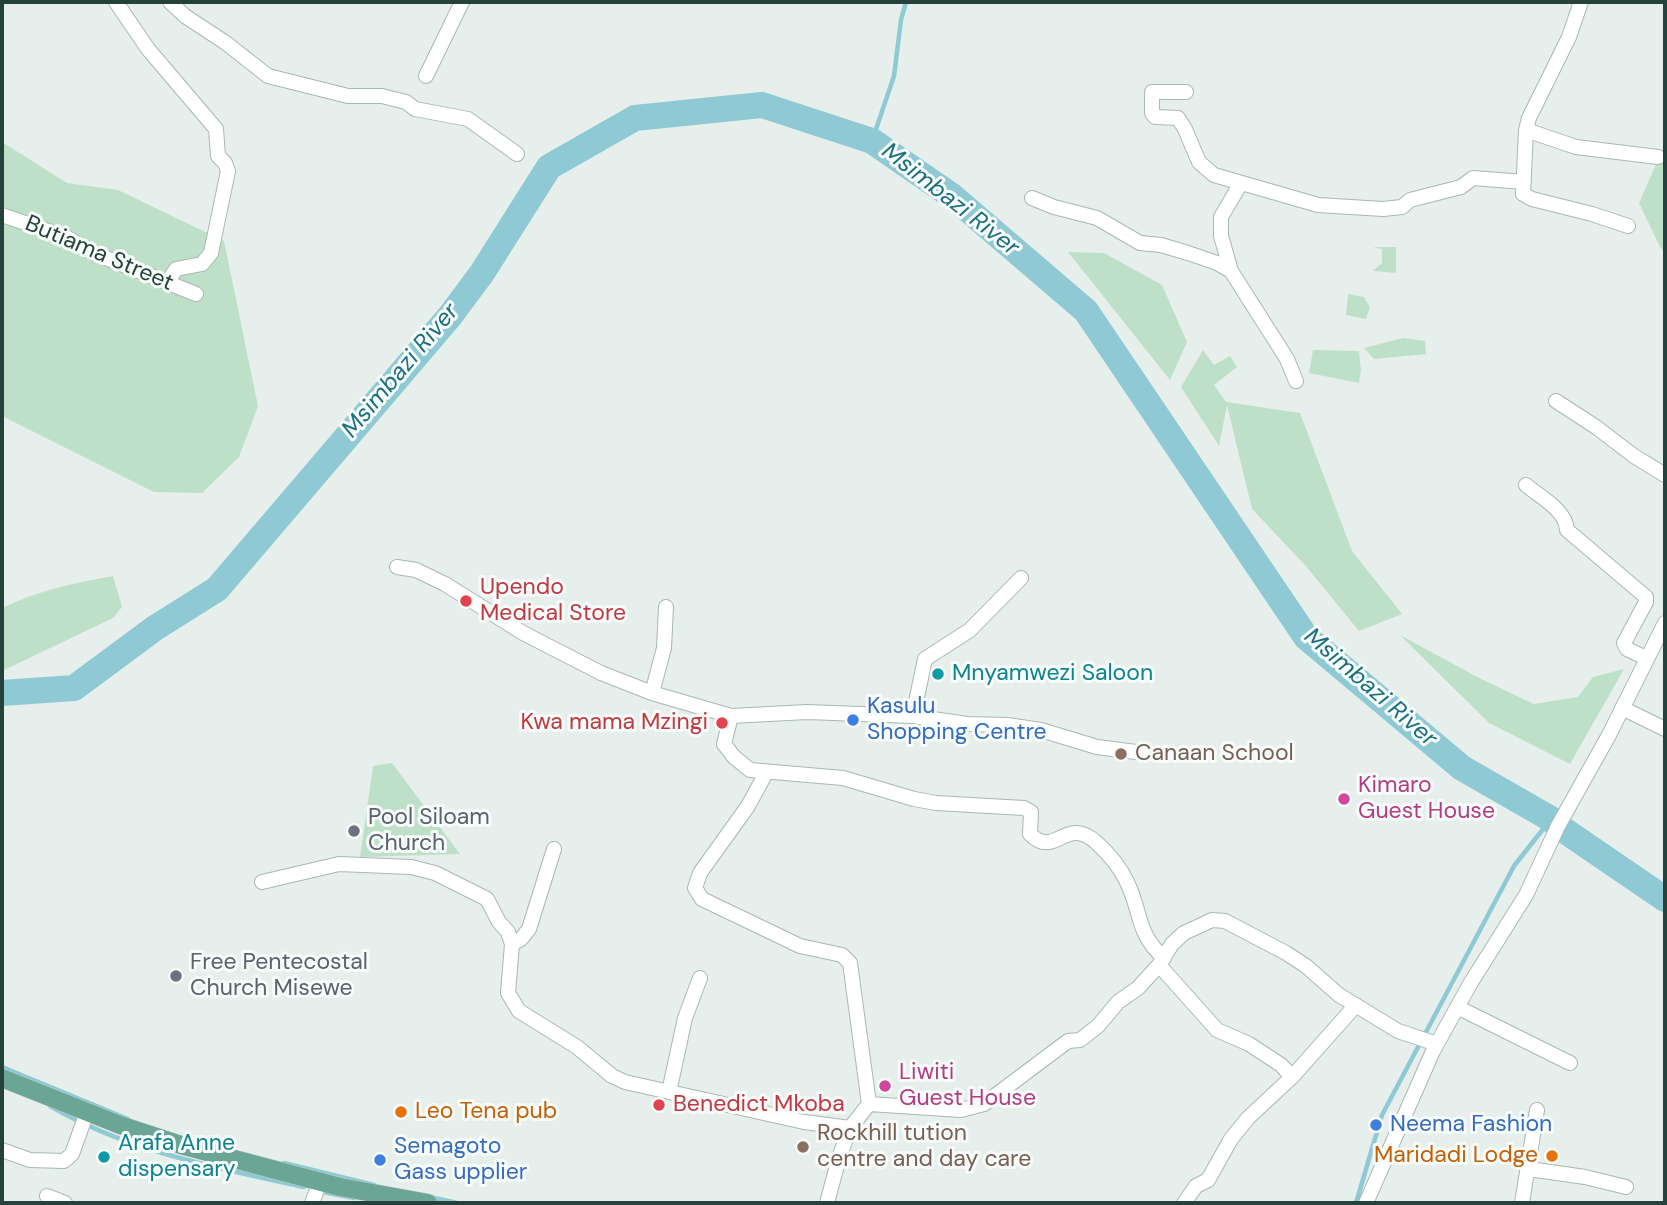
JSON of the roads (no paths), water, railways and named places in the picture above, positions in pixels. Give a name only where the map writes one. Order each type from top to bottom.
[{"type":"main road","points":[[2,1078],[181,1145],[320,1182],[428,1203]]},
{"type":"street","points":[[117,2],[148,49],[216,129],[218,156],[228,171],[217,213],[211,253],[202,264],[177,269],[167,283]]},
{"type":"street","points":[[170,2],[185,16],[226,43],[268,76],[348,96],[382,96],[406,102],[415,109],[468,119],[517,154]]},
{"type":"street","points":[[426,76],[462,2]]},
{"type":"street","points":[[1581,2],[1569,37],[1529,118],[1526,130],[1524,195],[1532,200],[1592,214],[1628,226]]},
{"type":"street","points":[[1186,92],[1152,92],[1153,116],[1178,118],[1199,162],[1214,175],[1318,205],[1383,209],[1402,207],[1410,200],[1469,183],[1474,178],[1524,182]]},
{"type":"street","points":[[1526,130],[1576,147],[1658,157]]},
{"type":"street","points":[[1241,183],[1221,217],[1219,226],[1231,271],[1287,359],[1296,381]]},
{"type":"street","points":[[1032,198],[1054,207],[1097,218],[1140,243],[1161,245],[1188,253],[1231,271]]},
{"type":"street","name":"Butiama Street","points":[[2,215],[66,237],[90,252],[196,295]]},
{"type":"street","points":[[1556,401],[1665,475]]},
{"type":"street","points":[[1526,485],[1559,512],[1567,530],[1646,597],[1646,602],[1624,643],[1627,649],[1646,658]]},
{"type":"street","points":[[397,567],[416,570],[446,584],[523,633],[601,673],[731,716],[807,712],[913,716],[1041,730],[1097,747],[1144,753]]},
{"type":"street","points":[[913,716],[925,659],[970,630],[1021,578]]},
{"type":"street","points":[[652,692],[664,649],[666,607]]},
{"type":"street","points":[[1366,1203],[1437,1044],[1527,895],[1558,825],[1665,623]]},
{"type":"street","points":[[1622,708],[1665,729]]},
{"type":"street","points":[[731,716],[724,744],[750,770],[843,778],[936,803],[1024,808],[1031,812],[1030,834],[1043,843],[1051,843],[1069,832],[1080,833],[1094,840],[1116,863],[1127,881],[1145,937],[1217,1030],[1249,1044],[1281,1065],[1292,1077]]},
{"type":"street","points":[[766,773],[748,806],[700,873],[695,888],[702,899],[800,946],[838,954],[848,959],[869,1104],[850,1128],[827,1203]]},
{"type":"street","points":[[512,944],[521,939],[529,929],[554,849]]},
{"type":"street","points":[[262,882],[339,864],[411,867],[435,873],[487,900],[508,932],[512,944],[508,993],[519,1011],[577,1047],[612,1076],[625,1082],[804,1122],[850,1128]]},
{"type":"street","points":[[869,1104],[961,1110],[984,1104],[1068,1041],[1080,1040],[1098,1026],[1118,1002],[1138,988],[1162,962],[1172,944],[1195,927],[1212,920],[1225,921],[1306,966],[1339,995],[1398,1031],[1437,1044]]},
{"type":"street","points":[[669,1092],[685,1018],[700,978]]},
{"type":"street","points":[[1184,1203],[1196,1186],[1208,1180],[1231,1139],[1248,1118],[1292,1077],[1356,1004]]},
{"type":"street","points":[[1457,1007],[1570,1063]]},
{"type":"street","points":[[1522,1203],[1537,1110]]},
{"type":"street","points":[[2,1150],[30,1160],[64,1161],[72,1154],[87,1112]]},
{"type":"street","points":[[1529,1169],[1585,1177],[1626,1187]]},
{"type":"street","points":[[312,1203],[320,1182]]},
{"type":"street","points":[[47,1196],[65,1203]]},
{"type":"waterway","points":[[872,141],[894,76],[906,2]]},
{"type":"waterway","name":"Msimbazi River","points":[[2,693],[74,688],[155,628],[217,589],[450,316],[482,273],[549,167],[635,118],[762,105],[872,141],[952,196],[1086,311],[1306,637],[1462,768],[1551,819],[1665,899]]},
{"type":"waterway","points":[[1356,1203],[1382,1115],[1514,866],[1551,819]]},
{"type":"waterway","points":[[2,1067],[128,1119]]},
{"type":"waterway","points":[[50,1106],[79,1122],[141,1146],[206,1165],[304,1187]]},
{"type":"waterway","points":[[284,1163],[374,1185]]},
{"type":"waterway","points":[[318,1191],[354,1198]]},
{"type":"waterway","points":[[430,1197],[457,1203]]},
{"type":"place","name":"Upendo Medical Store","points":[[466,601]]},
{"type":"place","name":"Mnyamwezi Saloon","points":[[938,674]]},
{"type":"place","name":"Kasulu Shopping Centre","points":[[853,720]]},
{"type":"place","name":"Kwa mama Mzingi","points":[[722,723]]},
{"type":"place","name":"Canaan School","points":[[1121,754]]},
{"type":"place","name":"Kimaro Guest House","points":[[1344,799]]},
{"type":"place","name":"Pool Siloam Church","points":[[354,831]]},
{"type":"place","name":"Free Pentecostal Church Misewe","points":[[176,976]]},
{"type":"place","name":"Liwiti Guest House","points":[[885,1086]]},
{"type":"place","name":"Benedict Mkoba","points":[[659,1105]]},
{"type":"place","name":"Leo Tena pub","points":[[401,1112]]},
{"type":"place","name":"Neema Fashion","points":[[1376,1125]]},
{"type":"place","name":"Rockhill tution centre and day care","points":[[803,1147]]},
{"type":"place","name":"Maridadi Lodge","points":[[1552,1156]]},
{"type":"place","name":"Arafa Anne dispensary","points":[[104,1157]]},
{"type":"place","name":"Semagoto Gass upplier","points":[[380,1160]]}]
